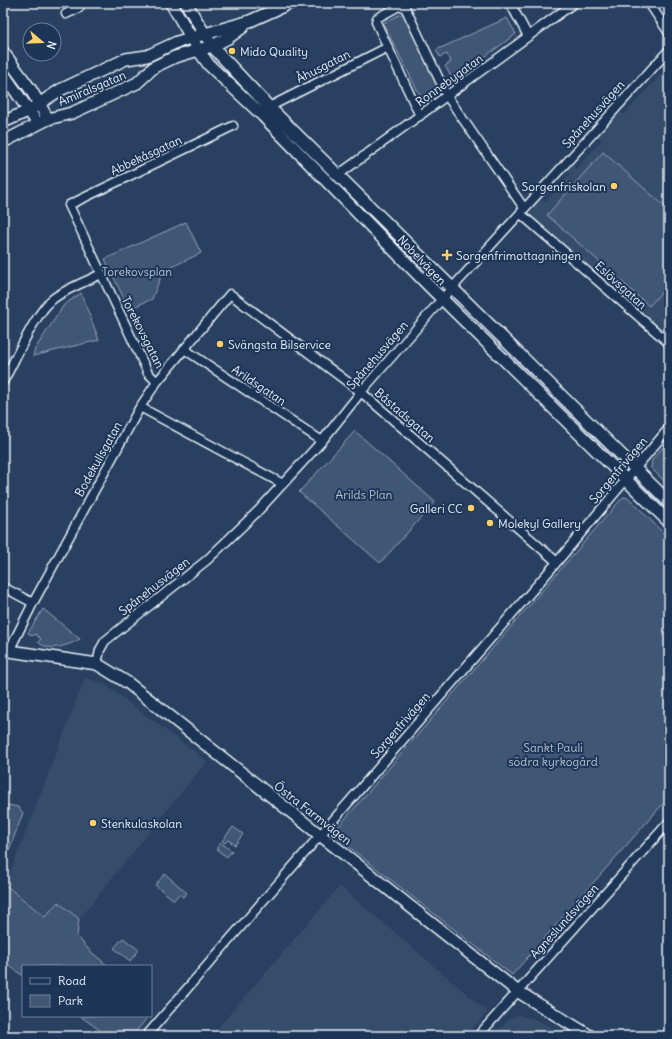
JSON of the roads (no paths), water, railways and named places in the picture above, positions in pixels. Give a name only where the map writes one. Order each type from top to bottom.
[{"type":"main road","name":"Nobelvägen","points":[[171,3],[198,51],[209,65],[263,116],[442,299],[669,522]]},
{"type":"main road","name":"Nobelvägen","points":[[186,3],[212,46],[269,107],[669,502]]},
{"type":"main road","name":"Amiralsgatan","points":[[3,122],[28,111],[60,90],[126,59],[147,56],[177,42],[250,21],[290,3]]},
{"type":"main road","name":"Amiralsgatan","points":[[3,142],[43,122],[72,113],[137,83],[154,67],[175,57],[212,46],[228,38],[250,21]]},
{"type":"main road","points":[[3,52],[14,65],[39,104],[43,122]]},
{"type":"main road","points":[[3,73],[28,111],[43,122]]},
{"type":"main road","name":"Östra Farmvägen","points":[[6,651],[97,664],[128,683],[517,992],[590,1036]]},
{"type":"street","points":[[68,3],[73,11]]},
{"type":"street","points":[[510,3],[528,36]]},
{"type":"street","name":"Ronnebygatan","points":[[338,175],[574,3]]},
{"type":"street","points":[[649,3],[669,33]]},
{"type":"street","name":"Eslövsgatan","points":[[388,47],[376,22],[377,18],[399,6],[405,7],[447,96],[523,211],[533,222],[669,344]]},
{"type":"street","points":[[388,47],[420,116]]},
{"type":"street","name":"Åhusgatan","points":[[269,107],[388,47]]},
{"type":"street","name":"Spånehusvägen","points":[[97,664],[100,650],[105,641],[207,560],[238,531],[283,484],[322,441],[361,392],[442,299],[669,50]]},
{"type":"street","name":"Abbekåsgatan","points":[[69,205],[233,126]]},
{"type":"street","name":"Torekovsgatan","points":[[69,205],[148,372],[157,382]]},
{"type":"street","points":[[3,382],[39,316],[49,303],[64,292],[101,274]]},
{"type":"street","name":"Bodekullsgatan","points":[[6,651],[140,407],[157,382],[230,294]]},
{"type":"street","name":"Båstadsgatan","points":[[230,294],[361,392],[557,562]]},
{"type":"street","name":"Arildsgatan","points":[[184,349],[322,441]]},
{"type":"street","points":[[140,407],[283,484]]},
{"type":"street","name":"Sorgenfrivägen","points":[[146,1036],[557,562],[669,428]]},
{"type":"street","points":[[3,587],[33,603]]},
{"type":"street","name":"Agneslundsvägen","points":[[478,1036],[669,822]]},
{"type":"place","name":"Mido Quality","points":[[232,51]]},
{"type":"place","name":"Sorgenfriskolan","points":[[614,186]]},
{"type":"place","name":"Sorgenfrimottagningen","points":[[447,255]]},
{"type":"place","name":"Svängsta Bilservice","points":[[220,344]]},
{"type":"place","name":"Galleri CC","points":[[471,508]]},
{"type":"place","name":"Molekyl Gallery","points":[[490,523]]},
{"type":"place","name":"Stenkulaskolan","points":[[93,823]]},
{"type":"park label","name":"Torekovsplan","points":[[137,271]]},
{"type":"park label","name":"Arilds Plan","points":[[364,494]]},
{"type":"park label","name":"Sankt Pauli södra kyrkogård","points":[[553,754]]}]
